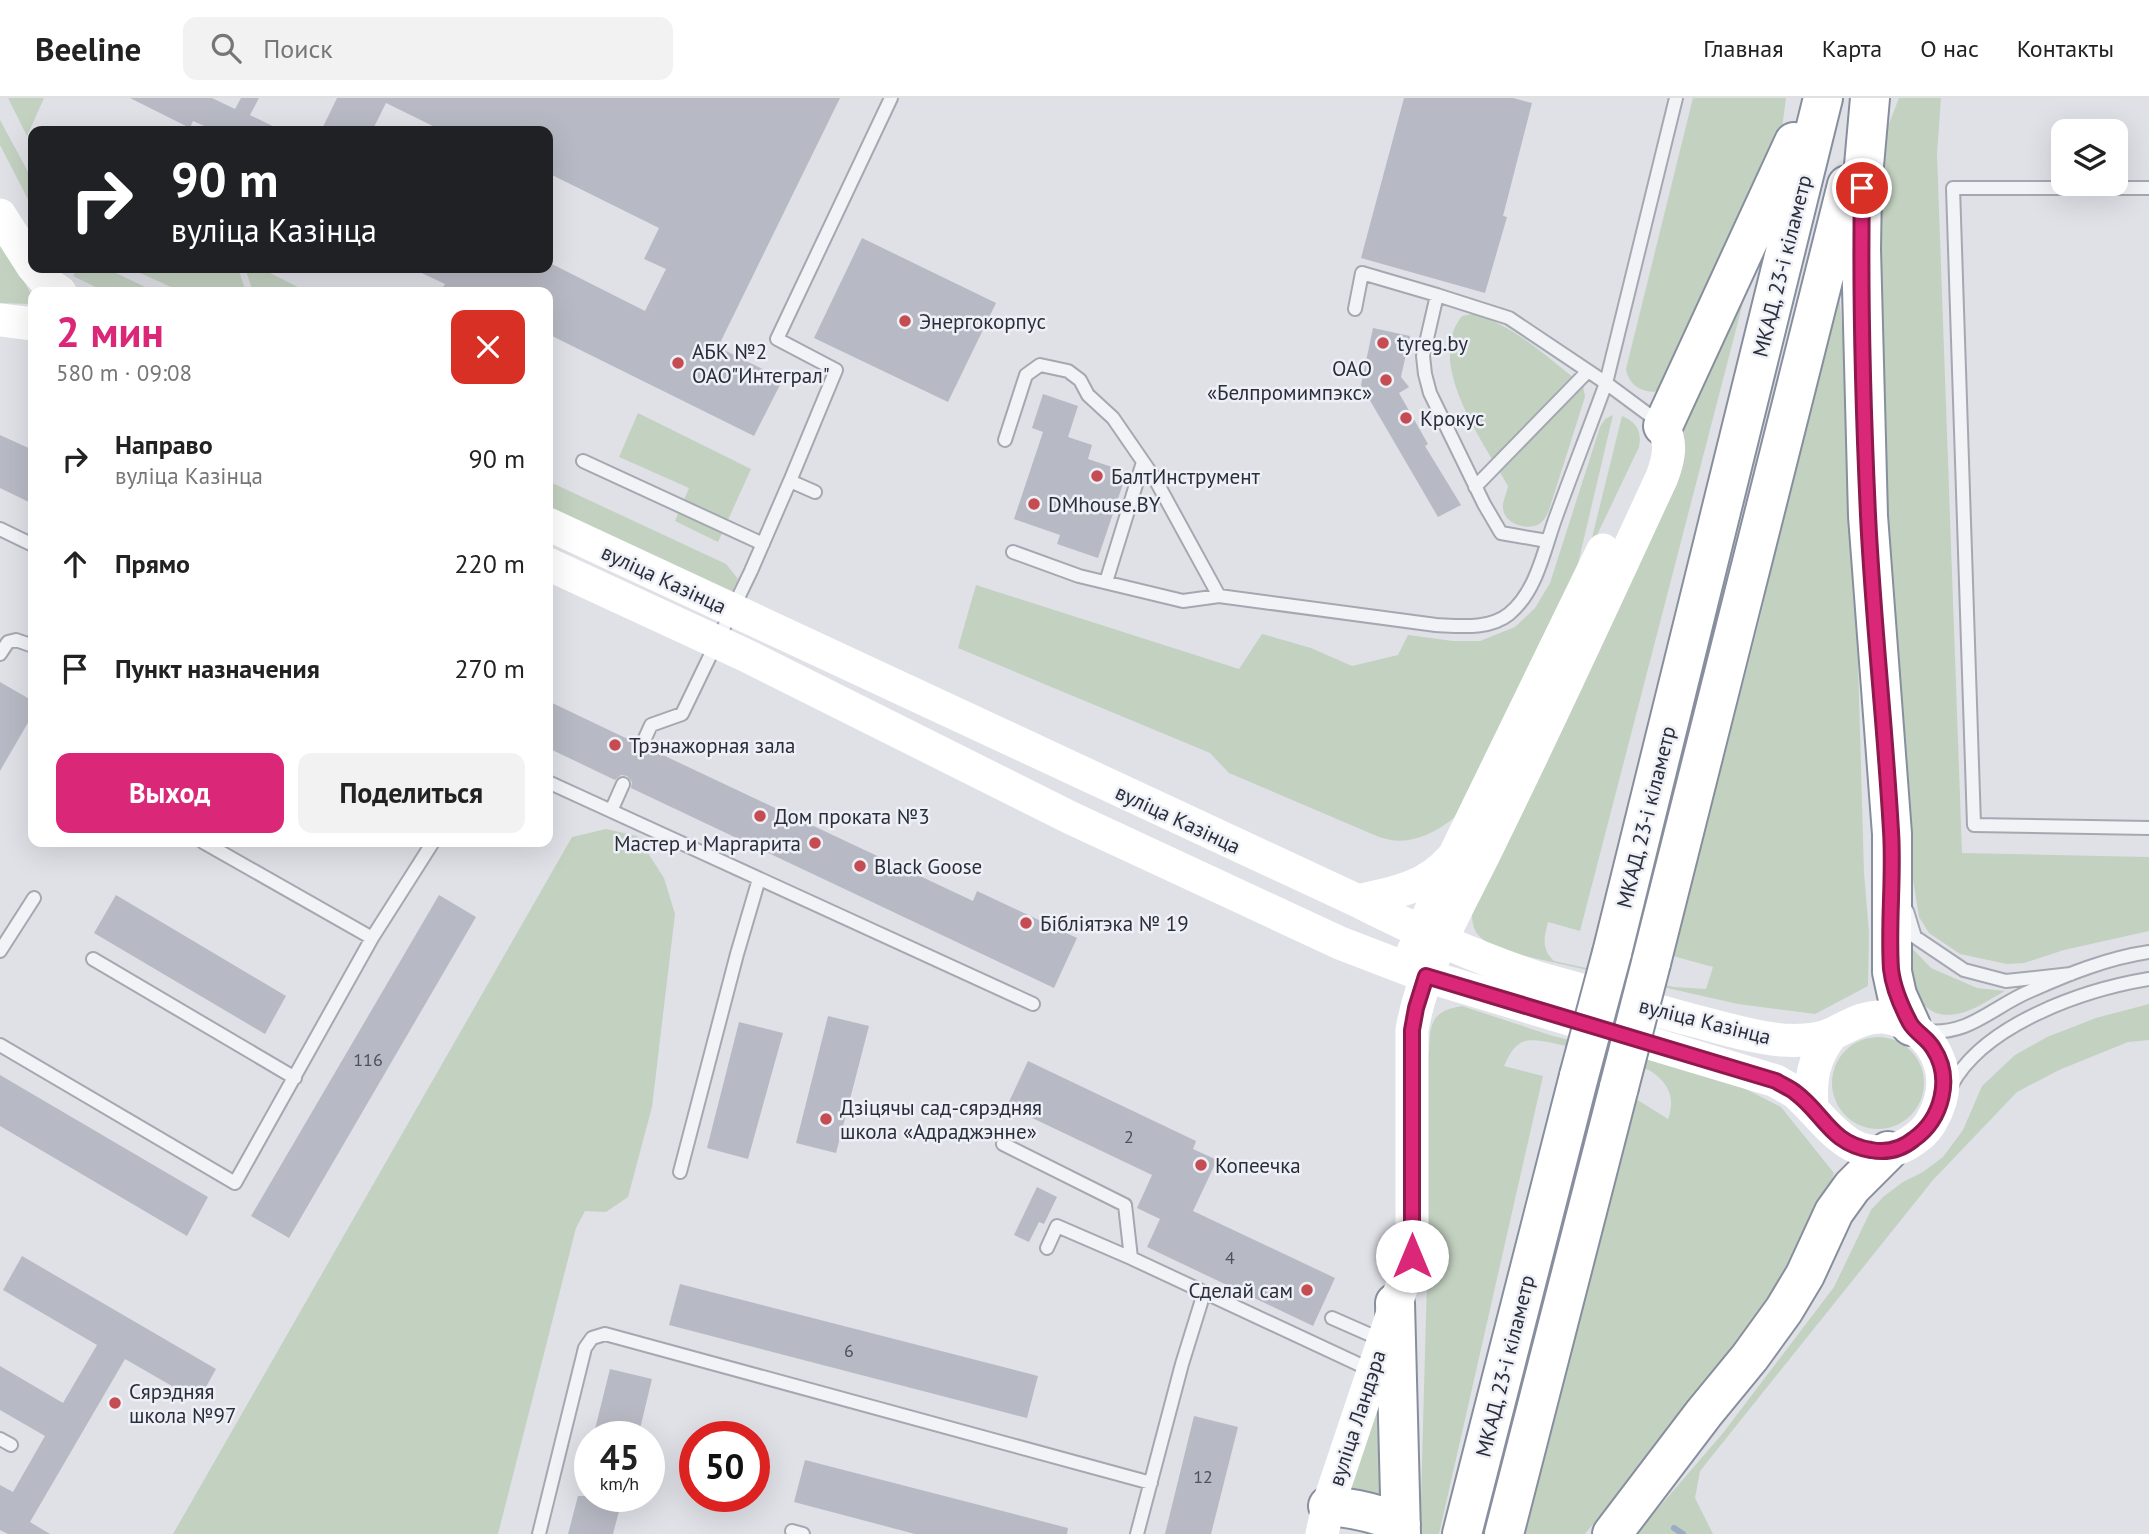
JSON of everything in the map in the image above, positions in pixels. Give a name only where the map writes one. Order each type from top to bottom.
[{"type":"highway","points":[[1663,426],[1813,98]]},
{"type":"highway","name":"МКАД, 23-і кіламетр","points":[[1462,1534],[1612,953],[1823,98]]},
{"type":"highway","points":[[1869,98],[1862,188],[1862,303],[1868,516],[1892,834],[1892,972],[1897,995],[1915,1028]]},
{"type":"highway","name":"МКАД, 23-і кіламетр","points":[[1504,1534],[1869,98]]},
{"type":"highway","points":[[1612,1534],[1784,1310],[1805,1275],[1834,1212],[1852,1187],[1888,1151]]},
{"type":"highway","points":[[1395,1304],[1401,1529]]},
{"type":"highway","points":[[1325,1520],[1355,1508],[1376,1513],[1401,1529]]},
{"type":"main road","points":[[0,215],[28,258]]},
{"type":"main road","points":[[39,273],[52,287]]},
{"type":"main road","points":[[0,320],[28,323]]},
{"type":"main road","points":[[1431,937],[1456,852],[1663,426]]},
{"type":"main road","points":[[1431,937],[1494,834],[1662,477],[1670,448],[1669,437],[1663,426]]},
{"type":"main road","name":"вуліца Казінца","points":[[553,526],[1431,937],[1535,977],[1736,1032],[1784,1040],[1804,1040],[1832,1034],[1850,1023],[1866,1018],[1885,1017],[1915,1028]]},
{"type":"main road","name":"вуліца Казінца","points":[[553,566],[717,642],[1162,862],[1340,943],[1415,973],[1541,1013],[1776,1081],[1795,1092],[1844,1142],[1863,1149],[1888,1151]]},
{"type":"main road","points":[[1357,901],[1406,890],[1443,869],[1456,852]]},
{"type":"main road","name":"вуліца Ландэра","points":[[1325,1520],[1395,1304],[1393,1241],[1396,998],[1415,973],[1431,937]]},
{"type":"main road","points":[[1888,1151],[1914,1140],[1928,1127],[1939,1108],[1944,1078],[1940,1063],[1934,1049],[1915,1028]]},
{"type":"main road","points":[[1812,1108],[1813,1065],[1832,1034]]},
{"type":"lane","points":[[642,745],[651,725],[682,714],[763,544],[836,370],[777,339],[891,98]]},
{"type":"lane","points":[[1013,552],[1079,576],[1183,601],[1219,596],[1467,627],[1507,616],[1524,599],[1538,570],[1606,383],[1676,98]]},
{"type":"lane","points":[[2149,188],[1952,188],[1974,825],[2149,828]]},
{"type":"lane","points":[[1355,309],[1362,272],[1509,318],[1606,383],[1663,426]]},
{"type":"lane","points":[[1437,295],[1423,356],[1430,393],[1475,487],[1502,533],[1547,541]]},
{"type":"lane","points":[[1005,440],[1026,376],[1040,365],[1068,371],[1080,380],[1088,395],[1113,418],[1155,479],[1219,596]]},
{"type":"lane","points":[[1475,487],[1588,371]]},
{"type":"lane","points":[[583,461],[763,544]]},
{"type":"lane","points":[[1106,582],[1143,463]]},
{"type":"lane","points":[[790,481],[814,492]]},
{"type":"lane","points":[[0,529],[28,543]]},
{"type":"lane","points":[[0,654],[8,642],[16,640],[28,644]]},
{"type":"lane","points":[[553,784],[1033,1004]]},
{"type":"lane","points":[[611,811],[623,784]]},
{"type":"lane","points":[[1892,834],[1905,905],[1915,937],[1931,950],[1964,970],[2006,981],[2071,974]]},
{"type":"lane","points":[[212,847],[372,938]]},
{"type":"lane","points":[[0,1045],[234,1183],[372,938],[430,847]]},
{"type":"lane","points":[[680,1172],[759,879]]},
{"type":"lane","points":[[0,951],[34,898]]},
{"type":"lane","points":[[1915,1028],[1955,1031],[1973,1024],[2028,991],[2118,957],[2149,952]]},
{"type":"lane","points":[[93,959],[295,1077]]},
{"type":"lane","points":[[1939,1108],[1958,1072],[1976,1052],[1995,1037],[2026,1019],[2082,996],[2149,979]]},
{"type":"lane","points":[[1003,1144],[1125,1205],[1131,1258]]},
{"type":"lane","points":[[1047,1248],[1057,1226],[1204,1293],[1377,1356]]},
{"type":"lane","points":[[1137,1534],[1182,1364],[1204,1293]]},
{"type":"lane","points":[[1332,1318],[1377,1356]]},
{"type":"lane","points":[[539,1534],[585,1348],[592,1338],[606,1334],[1151,1483]]},
{"type":"green space","points":[[8,98],[44,98],[31,126],[28,126],[27,136]]},
{"type":"green space","points":[[1693,98],[1786,98],[1781,136],[1664,391],[1651,392],[1635,386],[1626,369]]},
{"type":"green space","points":[[1899,98],[1941,98],[1937,154],[1962,853],[2149,857],[2149,931],[2064,950],[2024,963],[2007,964],[1960,954],[1929,933],[1919,917],[1910,861],[1896,696],[1874,177],[1882,142]]},
{"type":"green space","points":[[0,120],[28,172],[28,199],[0,145]]},
{"type":"green space","points":[[0,245],[25,283],[28,304],[0,303]]},
{"type":"green space","points":[[74,273],[116,273],[145,287],[96,287],[73,276]]},
{"type":"green space","points":[[140,273],[240,273],[244,287],[171,287]]},
{"type":"green space","points":[[247,273],[270,273],[298,287],[251,287]]},
{"type":"green space","points":[[1838,280],[1852,450],[1864,873],[1869,932],[1868,986],[1815,1014],[1738,1004],[1499,950],[1476,932],[1472,921],[1472,903],[1677,431],[1747,287],[1580,931],[1548,922],[1545,938],[1545,947],[1554,961],[1674,987],[1706,989],[1713,967],[1673,956],[1760,618]]},
{"type":"green space","points":[[1472,314],[1517,334],[1583,385],[1585,397],[1549,510],[1542,521],[1534,526],[1517,525],[1504,514],[1503,503],[1508,486],[1473,426],[1454,379],[1450,356],[1452,335],[1462,316]]},
{"type":"green space","points":[[638,413],[751,469],[718,542],[675,521],[689,488],[619,457]]},
{"type":"green space","points":[[1613,415],[1577,568],[1455,817],[1419,838],[1400,841],[1379,837],[1229,773],[1210,753],[958,648],[976,585],[1239,669],[1262,634],[1311,648],[1352,666],[1398,655],[1408,635],[1453,641],[1480,641],[1515,627],[1535,608],[1550,583],[1600,427],[1605,419]]},
{"type":"green space","points":[[1622,416],[1637,428],[1639,447],[1588,554]]},
{"type":"green space","points":[[553,483],[726,564],[738,579],[731,594],[553,509]]},
{"type":"green space","points":[[606,829],[637,836],[664,878],[675,914],[652,1107],[628,1197],[606,1212],[585,1211],[576,1228],[498,1534],[173,1534],[572,837]]},
{"type":"green space","points":[[1905,941],[1931,968],[1977,988],[2005,991],[1963,1012],[1945,1015],[1933,1012],[1913,995]]},
{"type":"green space","points":[[2149,1004],[2149,1040],[2128,1042],[2059,1070],[2017,1092],[1933,1180],[1700,1471],[1695,1498],[1713,1534],[1636,1534],[1723,1433],[1834,1287],[1871,1210],[1903,1182],[1923,1172],[1943,1157],[1963,1130],[1982,1086],[2015,1055],[2047,1037],[2096,1018]]},
{"type":"green space","points":[[1462,1006],[1553,1036],[1716,1074],[1781,1107],[1834,1173],[1822,1212],[1773,1296],[1721,1367],[1585,1534],[1519,1534],[1628,1094],[1668,1119],[1671,1097],[1661,1080],[1649,1070],[1548,1042],[1525,1041],[1514,1048],[1504,1066],[1543,1076],[1439,1534],[1420,1534],[1427,1280],[1425,1054],[1429,1053],[1434,1021],[1443,1012]]},
{"type":"green space","points":[[1878,1037],[1896,1041],[1910,1051],[1920,1065],[1924,1083],[1920,1101],[1910,1115],[1896,1125],[1878,1129],[1860,1125],[1846,1115],[1836,1101],[1832,1083],[1836,1065],[1846,1051],[1860,1041]]},
{"type":"green space","points":[[1381,1383],[1387,1507],[1342,1494]]},
{"type":"building","points":[[130,98],[212,98],[235,109],[241,98],[259,98],[250,115],[273,126],[204,126],[193,121],[191,126]]},
{"type":"building","points":[[337,98],[840,98],[718,347],[783,379],[754,436],[553,336],[553,287],[443,287],[445,284],[422,273],[553,273],[553,265],[645,311],[666,269],[644,259],[659,228],[553,175],[553,126],[433,126],[386,103],[374,126],[323,126]]},
{"type":"building","points":[[1404,98],[1513,98],[1532,103],[1503,216],[1507,217],[1485,293],[1361,258]]},
{"type":"building","name":"Энергокорпус","points":[[862,238],[996,303],[948,402],[814,338]]},
{"type":"building","points":[[1373,328],[1410,336],[1401,377],[1409,387],[1399,393],[1428,444],[1425,446],[1461,505],[1438,517],[1361,385]]},
{"type":"building","points":[[1043,394],[1078,406],[1068,437],[1092,445],[1088,459],[1127,472],[1098,558],[1057,544],[1060,535],[1014,519],[1043,432],[1032,428]]},
{"type":"building","points":[[0,435],[28,448],[28,502],[0,488]]},
{"type":"building","points":[[0,682],[28,698],[28,723],[0,771]]},
{"type":"building","points":[[553,703],[634,742],[635,750],[639,753],[650,749],[973,901],[977,891],[1077,938],[1054,988],[631,788],[632,782],[627,776],[621,775],[615,780],[553,750]]},
{"type":"building","points":[[116,895],[286,996],[265,1034],[94,933]]},
{"type":"building","points":[[439,895],[476,917],[289,1238],[251,1216]]},
{"type":"building","points":[[828,1016],[869,1026],[836,1153],[796,1143]]},
{"type":"building","points":[[739,1022],[783,1033],[748,1159],[707,1148]]},
{"type":"building","points":[[1028,1061],[1196,1141],[1193,1149],[1217,1160],[1193,1211],[1335,1278],[1313,1326],[1147,1247],[1160,1219],[1137,1208],[1152,1175],[1007,1106]]},
{"type":"building","points":[[0,1075],[208,1197],[187,1236],[0,1126]]},
{"type":"building","points":[[1037,1187],[1057,1197],[1044,1224],[1039,1222],[1029,1242],[1014,1235]]},
{"type":"building","points":[[22,1256],[216,1369],[198,1401],[125,1359],[30,1522],[50,1534],[8,1534],[0,1530],[0,1485],[13,1492],[45,1436],[0,1410],[0,1366],[63,1403],[97,1345],[3,1290]]},
{"type":"building","points":[[680,1284],[1038,1376],[1027,1418],[669,1325]]},
{"type":"building","points":[[610,1369],[652,1379],[642,1421],[597,1421]]},
{"type":"building","points":[[1194,1416],[1238,1427],[1211,1534],[1165,1534]]},
{"type":"building","points":[[805,1460],[1068,1528],[1067,1534],[915,1534],[794,1502]]},
{"type":"building","points":[[574,1511],[619,1512],[613,1534],[568,1534]]},
{"type":"waterway","points":[[1674,1528],[1683,1534]]},
{"type":"place","name":"Энергокорпус","points":[[905,321]]},
{"type":"place","name":"tyreg.by","points":[[1383,343]]},
{"type":"place","name":"АБК №2 ОАО\"Интеграл\"","points":[[678,363]]},
{"type":"place","name":"ОАО «Белпромимпэкс»","points":[[1386,380]]},
{"type":"place","name":"Крокус","points":[[1406,418]]},
{"type":"place","name":"БалтИнструмент","points":[[1097,476]]},
{"type":"place","name":"DMhouse.BY","points":[[1034,504]]},
{"type":"place","name":"Трэнажорная зала","points":[[615,745]]},
{"type":"place","name":"Дом проката №3","points":[[760,816]]},
{"type":"place","name":"Мастер и Маргарита","points":[[815,843]]},
{"type":"place","name":"Black Goose","points":[[860,866]]},
{"type":"place","name":"Бібліятэка № 19","points":[[1026,923]]},
{"type":"place","name":"Дзіцячы сад-сярэдняя школа «Адраджэнне»","points":[[826,1119]]},
{"type":"place","name":"Копеечка","points":[[1201,1165]]},
{"type":"place","name":"Сделай сам","points":[[1307,1290]]},
{"type":"place","name":"Сярэдняя школа №97","points":[[115,1403]]},
{"type":"route","points":[[1412,1256],[1412,1030],[1426,976],[1541,1013],[1776,1081],[1795,1092],[1829,1129],[1854,1147],[1875,1151],[1902,1147],[1928,1127],[1939,1108],[1944,1078],[1940,1063],[1934,1049],[1912,1026],[1897,995],[1892,972],[1892,834],[1868,516],[1862,303],[1862,188]]}]
